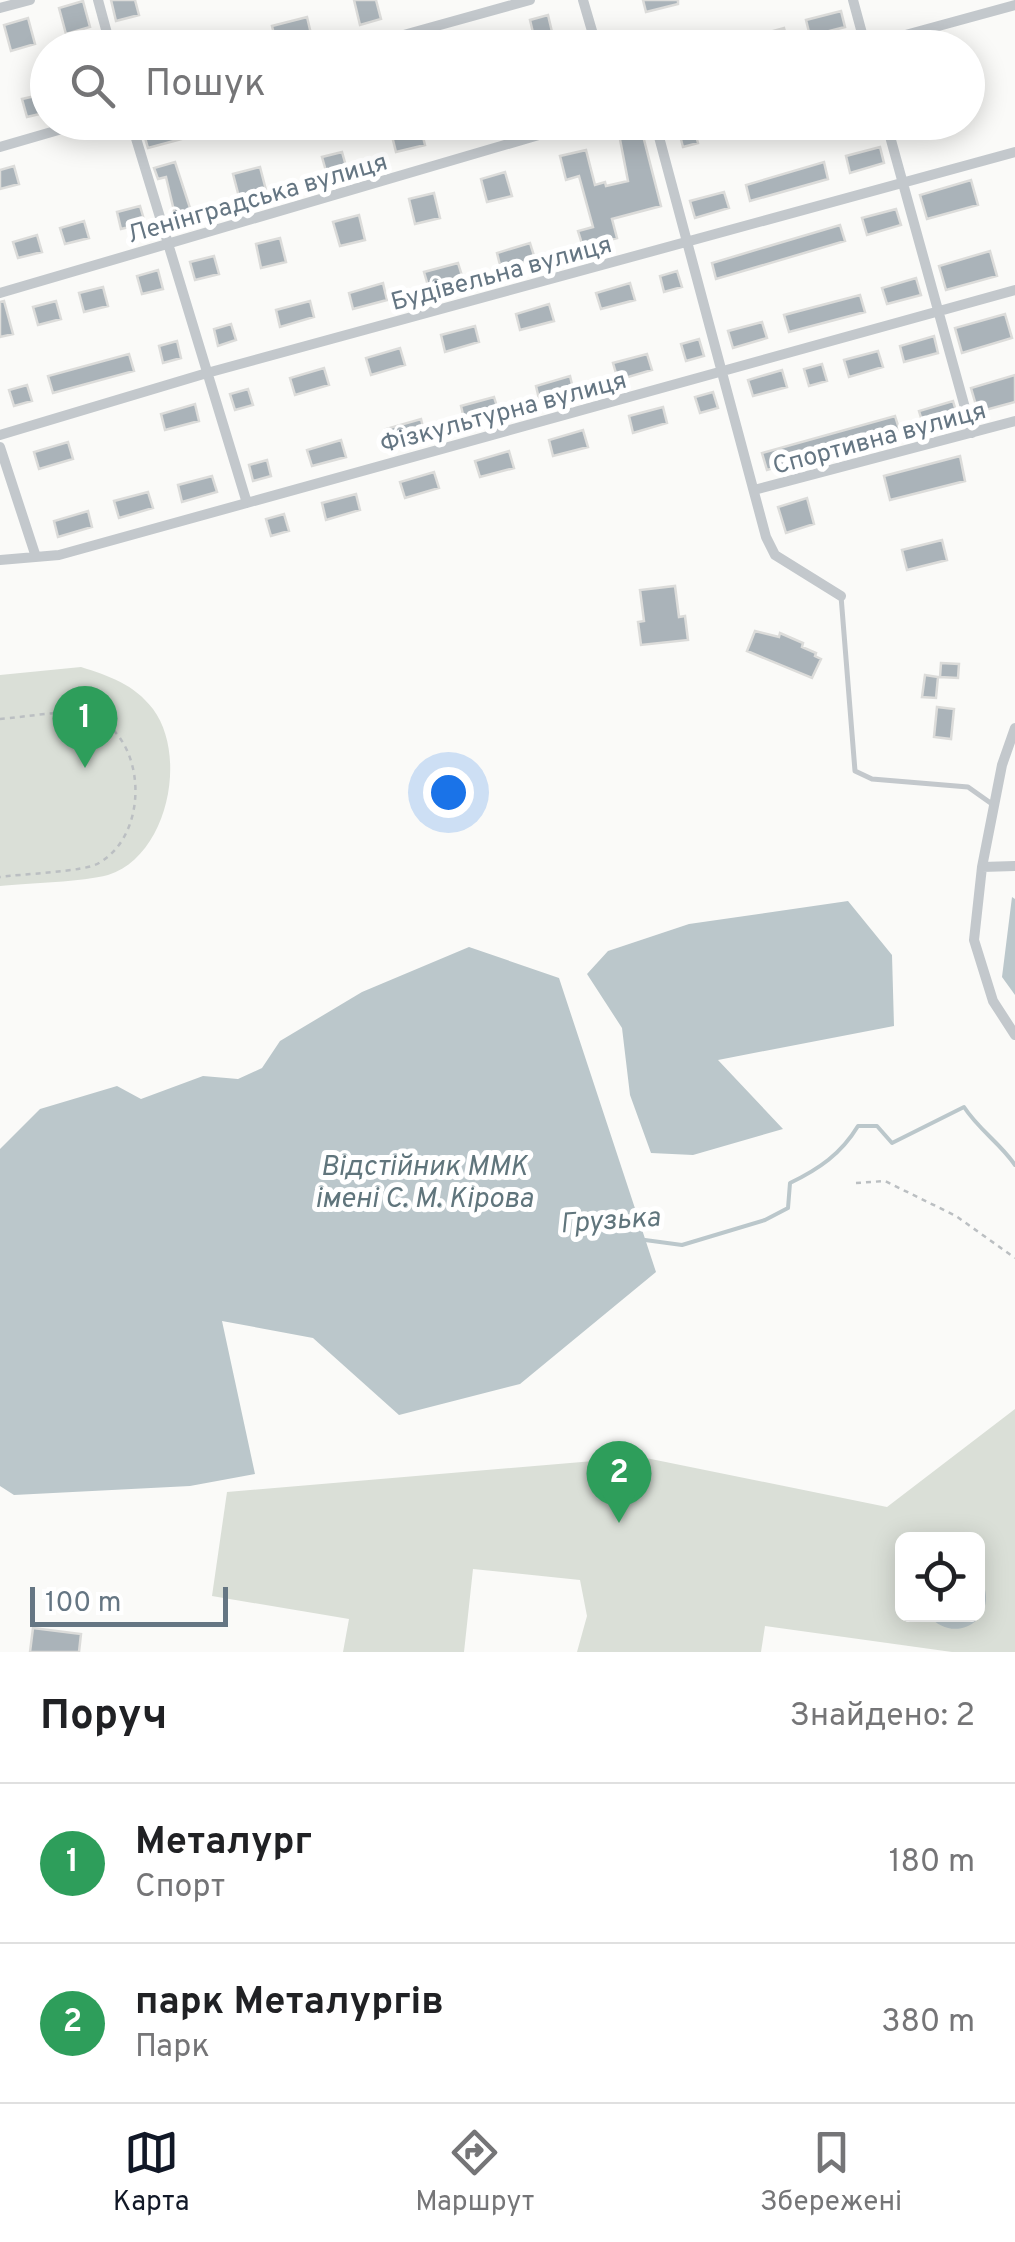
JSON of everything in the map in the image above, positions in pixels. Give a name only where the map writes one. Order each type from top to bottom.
[{"type":"street","points":[[0,8],[30,0]]},
{"type":"street","points":[[98,0],[106,30]]},
{"type":"street","points":[[422,30],[530,0]]},
{"type":"street","points":[[582,0],[591,30]]},
{"type":"street","points":[[853,0],[859,30]]},
{"type":"street","points":[[925,30],[1015,5]]},
{"type":"street","points":[[0,146],[30,138]]},
{"type":"street","points":[[136,140],[247,503]]},
{"type":"street","name":"Ленінградська вулиця","points":[[0,293],[523,140]]},
{"type":"street","points":[[660,140],[766,536],[776,555],[841,596]]},
{"type":"street","points":[[891,140],[972,433]]},
{"type":"street","name":"Будівельна вулиця","points":[[0,434],[1015,152]]},
{"type":"street","name":"Фiзкультурна вулиця","points":[[0,560],[58,555],[1015,290]]},
{"type":"street","name":"Спортивна вулиця","points":[[754,490],[1015,421]]},
{"type":"street","points":[[0,447],[36,556]]},
{"type":"street","points":[[1015,728],[1002,766],[982,867],[974,940],[993,1001],[1015,1035]]},
{"type":"street","points":[[982,867],[1015,866]]},
{"type":"lane","points":[[841,596],[855,771],[872,779],[968,788],[994,806]]},
{"type":"path","points":[[0,719],[83,713],[104,718],[123,741],[135,773],[135,808],[118,846],[98,865],[0,876]]},
{"type":"path","points":[[856,1182],[884,1181],[956,1216],[1015,1258]]},
{"type":"shaded area","points":[[81,667],[138,693],[164,729],[170,777],[158,827],[129,864],[108,875],[0,886],[0,675]]},
{"type":"shaded area","points":[[1015,1409],[1015,1652],[952,1652],[765,1626],[761,1652],[577,1652],[587,1616],[580,1580],[473,1569],[464,1652],[343,1652],[349,1619],[212,1596],[227,1492],[641,1457],[887,1507]]},
{"type":"water","points":[[1012,897],[1015,899],[1015,995],[1002,977]]},
{"type":"water","points":[[848,901],[892,955],[894,1026],[718,1060],[783,1129],[693,1155],[651,1153],[630,1095],[622,1028],[587,974],[608,951],[689,924]]},
{"type":"water","name":"Відстійник ММК імені С. М. Кірова","points":[[469,947],[559,978],[656,1272],[520,1384],[399,1415],[313,1338],[222,1321],[255,1474],[190,1486],[14,1495],[0,1486],[0,1149],[40,1109],[117,1086],[141,1099],[203,1076],[238,1079],[262,1068],[280,1041],[362,992]]},
{"type":"water","points":[[936,1622],[974,1622],[952,1629]]},
{"type":"building","points":[[111,0],[135,0],[139,15],[116,21]]},
{"type":"building","points":[[354,0],[376,0],[381,19],[360,25]]},
{"type":"building","points":[[643,0],[678,0],[678,4],[646,12]]},
{"type":"building","points":[[83,1],[90,27],[65,30],[59,8]]},
{"type":"building","points":[[841,11],[845,27],[808,30],[806,20]]},
{"type":"building","points":[[548,15],[552,30],[532,30],[530,20]]},
{"type":"building","points":[[307,17],[310,30],[273,30],[272,26]]},
{"type":"building","points":[[28,18],[30,45],[11,51],[4,25]]},
{"type":"building","points":[[30,97],[30,116],[27,117],[22,99]]},
{"type":"building","points":[[146,140],[178,140],[148,148]]},
{"type":"building","points":[[393,140],[424,140],[425,145],[396,152]]},
{"type":"building","points":[[620,140],[644,140],[661,206],[612,219],[617,238],[583,247],[578,231],[593,227],[579,176],[566,180],[560,156],[586,150],[595,185],[628,181]]},
{"type":"building","points":[[681,140],[697,140],[698,143],[683,147]]},
{"type":"building","points":[[880,147],[884,163],[850,173],[846,156]]},
{"type":"building","points":[[342,152],[346,166],[326,171],[322,157]]},
{"type":"building","points":[[175,162],[191,211],[175,215],[166,177],[158,179],[154,168]]},
{"type":"building","points":[[824,162],[828,179],[750,201],[746,185]]},
{"type":"building","points":[[14,166],[19,184],[0,189],[0,170]]},
{"type":"building","points":[[260,167],[266,190],[239,197],[233,174]]},
{"type":"building","points":[[505,172],[512,196],[487,202],[481,179]]},
{"type":"building","points":[[971,180],[978,205],[927,219],[920,195]]},
{"type":"building","points":[[724,192],[729,208],[695,218],[690,201]]},
{"type":"building","points":[[434,193],[440,218],[415,224],[409,199]]},
{"type":"building","points":[[140,206],[145,223],[121,229],[117,212]]},
{"type":"building","points":[[896,209],[901,225],[867,235],[862,218]]},
{"type":"building","points":[[359,215],[365,240],[340,246],[333,222]]},
{"type":"building","points":[[84,221],[89,238],[65,244],[60,228]]},
{"type":"building","points":[[840,225],[845,241],[716,279],[712,263]]},
{"type":"building","points":[[37,235],[42,252],[18,258],[13,242]]},
{"type":"building","points":[[280,238],[286,262],[261,268],[256,244]]},
{"type":"building","points":[[530,243],[535,259],[501,269],[497,253]]},
{"type":"building","points":[[990,251],[997,276],[946,290],[939,266]]},
{"type":"building","points":[[214,256],[219,274],[195,280],[190,262]]},
{"type":"building","points":[[458,263],[463,279],[429,289],[424,272]]},
{"type":"building","points":[[158,270],[163,289],[142,294],[137,276]]},
{"type":"building","points":[[677,271],[682,287],[664,292],[660,276]]},
{"type":"building","points":[[916,278],[921,295],[887,304],[882,288]]},
{"type":"building","points":[[383,283],[387,300],[353,309],[349,293]]},
{"type":"building","points":[[630,283],[635,300],[601,309],[596,293]]},
{"type":"building","points":[[103,287],[108,306],[84,312],[79,293]]},
{"type":"building","points":[[860,295],[865,312],[789,332],[784,315]]},
{"type":"building","points":[[4,301],[13,334],[0,337],[0,302]]},
{"type":"building","points":[[56,301],[61,319],[38,325],[33,307]]},
{"type":"building","points":[[310,301],[314,317],[280,327],[276,310]]},
{"type":"building","points":[[549,304],[554,321],[520,330],[516,314]]},
{"type":"building","points":[[1005,314],[1012,338],[962,353],[955,328]]},
{"type":"building","points":[[762,322],[767,338],[733,348],[728,331]]},
{"type":"building","points":[[231,324],[236,340],[218,346],[214,329]]},
{"type":"building","points":[[475,326],[479,342],[445,352],[441,335]]},
{"type":"building","points":[[934,336],[938,353],[904,362],[900,346]]},
{"type":"building","points":[[699,339],[704,356],[686,361],[681,344]]},
{"type":"building","points":[[177,341],[181,358],[163,363],[159,346]]},
{"type":"building","points":[[400,348],[405,365],[371,375],[366,358]]},
{"type":"building","points":[[878,351],[883,367],[849,377],[844,360]]},
{"type":"building","points":[[129,354],[134,371],[53,393],[48,376]]},
{"type":"building","points":[[647,354],[652,370],[618,380],[613,363]]},
{"type":"building","points":[[822,364],[827,381],[809,386],[804,369]]},
{"type":"building","points":[[324,368],[329,385],[295,395],[290,378]]},
{"type":"building","points":[[782,370],[787,387],[753,396],[748,380]]},
{"type":"building","points":[[1015,375],[1015,402],[978,412],[971,388]]},
{"type":"building","points":[[570,376],[574,393],[540,403],[536,386]]},
{"type":"building","points":[[27,385],[32,401],[14,406],[9,390]]},
{"type":"building","points":[[248,389],[253,405],[235,410],[230,394]]},
{"type":"building","points":[[713,392],[718,408],[700,413],[695,397]]},
{"type":"building","points":[[494,397],[499,413],[465,423],[461,406]]},
{"type":"building","points":[[953,401],[958,418],[924,427],[919,411]]},
{"type":"building","points":[[195,404],[199,421],[165,430],[161,414]]},
{"type":"building","points":[[663,407],[667,423],[633,433],[629,416]]},
{"type":"building","points":[[895,416],[900,432],[767,470],[762,453]]},
{"type":"building","points":[[421,419],[425,436],[391,445],[386,429]]},
{"type":"building","points":[[583,430],[588,447],[553,456],[549,440]]},
{"type":"building","points":[[341,440],[346,457],[312,466],[307,450]]},
{"type":"building","points":[[68,442],[73,459],[39,469],[34,452]]},
{"type":"building","points":[[509,451],[514,468],[480,477],[475,461]]},
{"type":"building","points":[[960,456],[965,481],[890,500],[884,476]]},
{"type":"building","points":[[267,460],[271,476],[253,481],[249,465]]},
{"type":"building","points":[[434,472],[439,488],[405,498],[400,482]]},
{"type":"building","points":[[212,476],[217,492],[182,502],[178,485]]},
{"type":"building","points":[[148,492],[153,508],[119,518],[114,501]]},
{"type":"building","points":[[356,494],[360,510],[326,520],[322,503]]},
{"type":"building","points":[[807,498],[814,524],[786,533],[778,507]]},
{"type":"building","points":[[88,511],[92,527],[58,537],[54,521]]},
{"type":"building","points":[[284,514],[289,531],[271,536],[266,519]]},
{"type":"building","points":[[942,540],[947,560],[907,570],[902,550]]},
{"type":"building","points":[[675,586],[679,617],[685,616],[688,640],[641,645],[638,622],[644,621],[640,590]]},
{"type":"building","points":[[755,631],[779,637],[780,633],[816,653],[821,659],[812,678],[747,651]]},
{"type":"building","points":[[941,663],[959,664],[958,678],[940,677]]},
{"type":"building","points":[[925,675],[938,677],[936,698],[922,697]]},
{"type":"building","points":[[937,707],[954,709],[951,739],[934,737]]},
{"type":"building","points":[[33,1628],[81,1634],[79,1652],[30,1652]]},
{"type":"waterway","name":"Грузька","points":[[645,1240],[682,1245],[765,1220],[788,1208],[790,1183],[828,1160],[858,1126],[877,1126],[892,1143],[964,1107],[1015,1165]]},
{"type":"place","name":"Металург","points":[[85,768]]},
{"type":"place","name":"парк Металургів","points":[[619,1523]]}]
